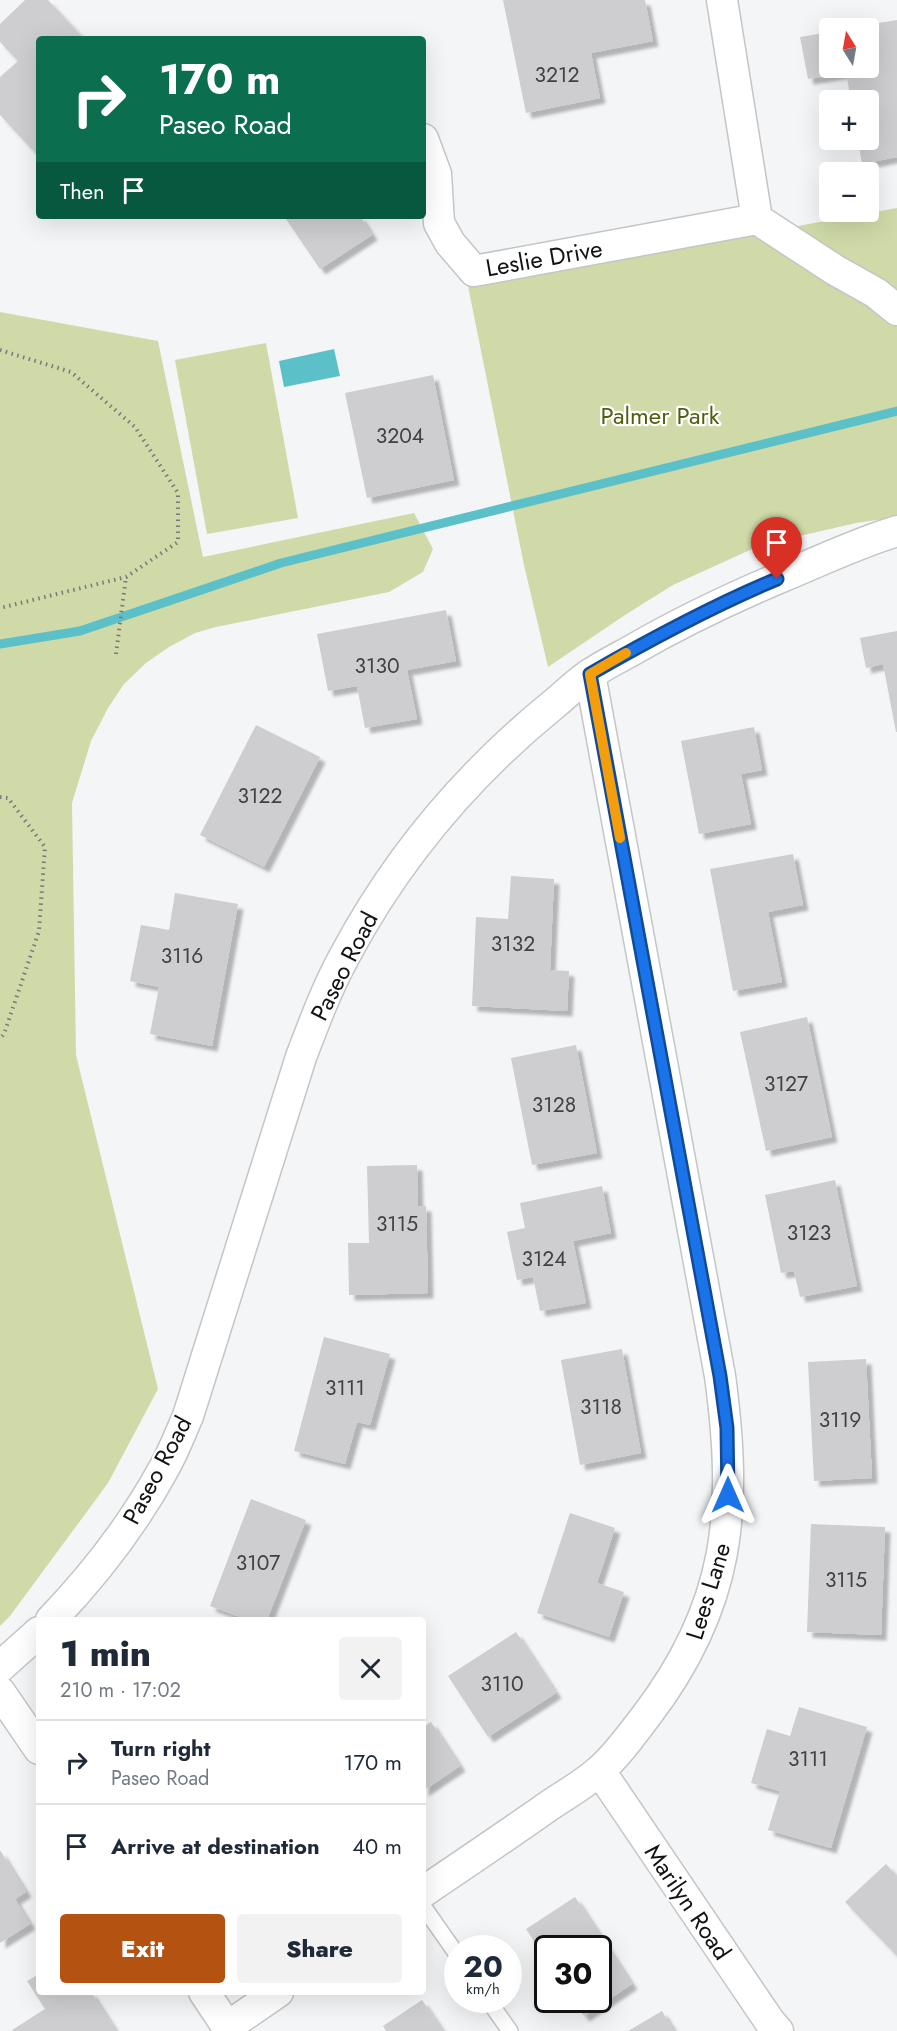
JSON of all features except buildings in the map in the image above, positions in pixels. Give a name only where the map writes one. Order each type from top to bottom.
[{"type":"street","points":[[722,0],[757,219],[835,270],[876,293],[897,310]]},
{"type":"street","name":"Leslie Drive","points":[[426,147],[436,174],[439,223],[450,243],[474,271],[757,219]]},
{"type":"street","name":"Paseo Road","points":[[54,1617],[78,1592],[129,1525],[164,1469],[189,1416],[301,1057],[323,1002],[344,957],[378,900],[440,814],[529,724],[590,674],[663,632],[720,604],[893,526]]},
{"type":"street","name":"Lees Lane","points":[[426,1890],[600,1771],[666,1690],[690,1651],[708,1608],[720,1565],[728,1519],[727,1428],[720,1376],[590,674]]},
{"type":"street","points":[[0,1667],[36,1635]]},
{"type":"street","points":[[0,1692],[36,1745]]},
{"type":"street","name":"Marilyn Road","points":[[600,1771],[763,2013],[778,2031]]},
{"type":"street","points":[[206,1995],[229,2029],[274,1995]]},
{"type":"lane","points":[[426,1910],[444,1936]]},
{"type":"lane","points":[[497,2013],[510,2031]]},
{"type":"path","points":[[0,350],[71,372],[135,427],[178,494],[178,542],[126,577],[0,608]]},
{"type":"path","points":[[116,654],[126,577]]},
{"type":"path","points":[[0,797],[8,798],[45,847],[39,931],[4,1034],[0,1039]]},
{"type":"green space","name":"Palmer Park","points":[[897,208],[897,517],[856,523],[761,545],[673,585],[548,667],[524,565],[468,286],[820,222],[879,222],[879,211]]},
{"type":"green space","points":[[0,312],[158,341],[203,557],[414,513],[433,549],[423,572],[389,592],[216,627],[195,633],[169,647],[146,663],[124,684],[108,708],[91,741],[72,803],[76,1055],[158,1389],[108,1483],[10,1616],[0,1626]]},
{"type":"green space","points":[[266,343],[298,518],[207,534],[175,360]]},
{"type":"water","points":[[334,349],[340,376],[284,387],[279,361]]},
{"type":"waterway","points":[[0,644],[80,631],[281,563],[897,411]]},
{"type":"slow traffic","points":[[620,838],[590,674],[626,653]]},
{"type":"route","points":[[728,1495],[727,1428],[720,1376],[590,674],[663,632],[777,579]]}]
